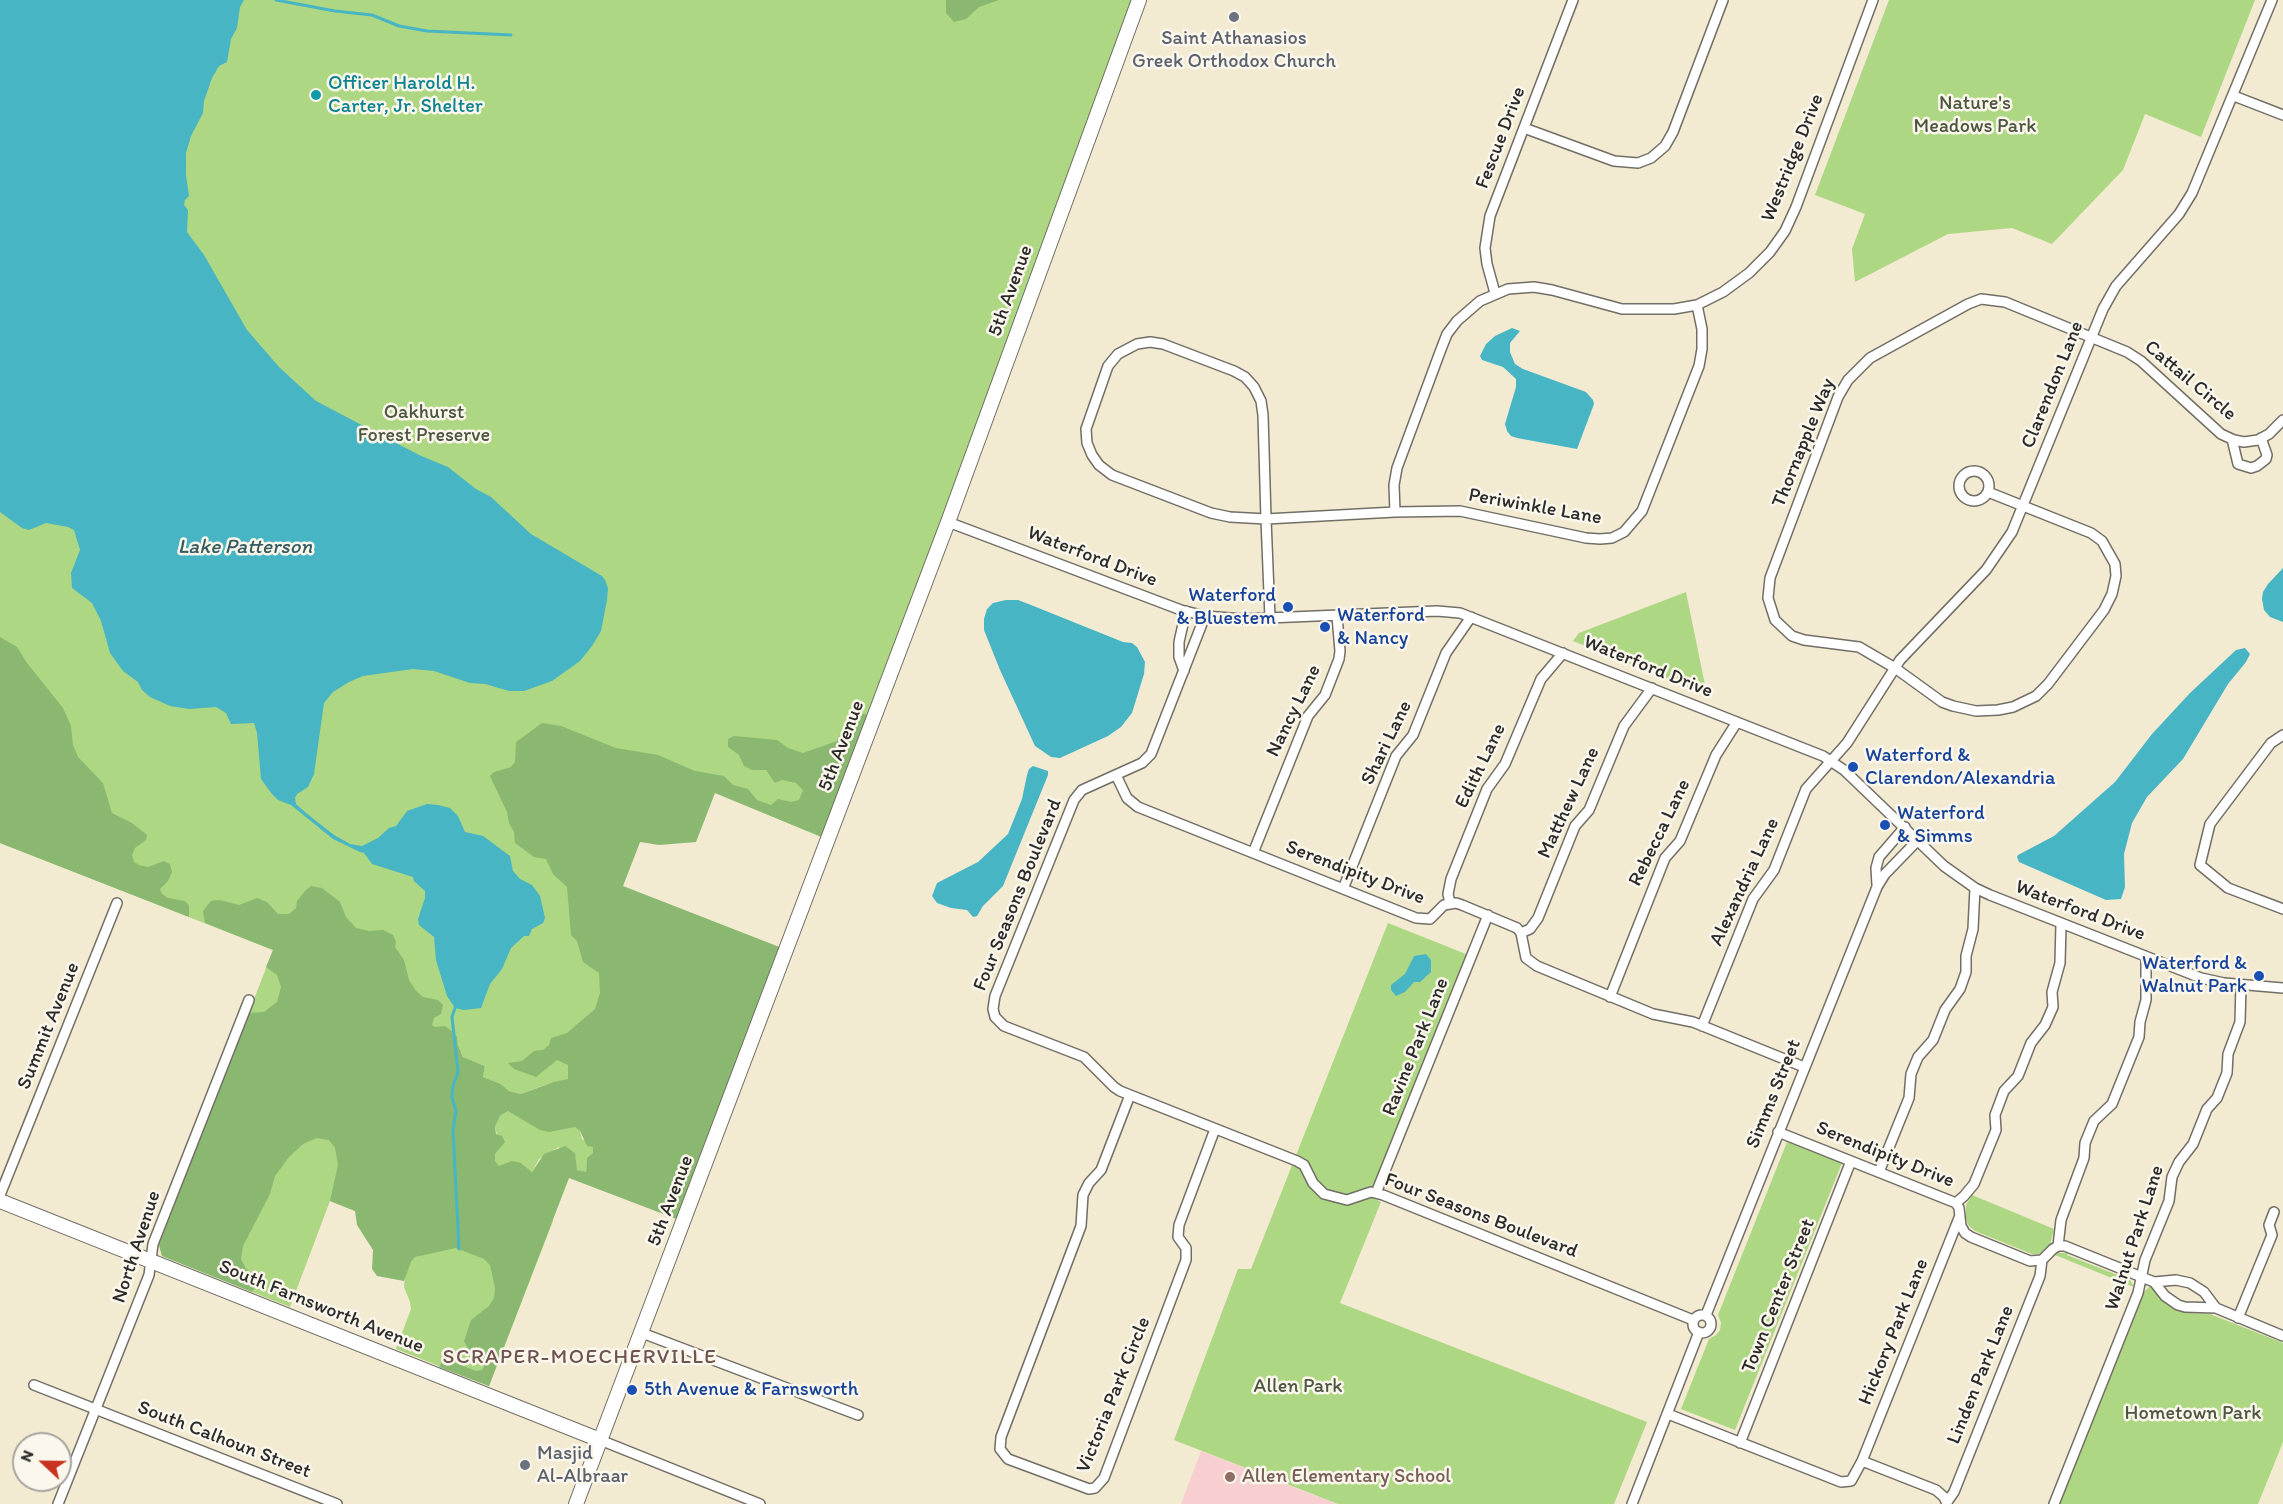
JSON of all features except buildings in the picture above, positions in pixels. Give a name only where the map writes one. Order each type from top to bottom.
[{"type":"street","name":"5th Avenue","points":[[576,1504],[948,522],[1139,0]]},
{"type":"street","name":"Fescue Drive","points":[[1495,292],[1486,264],[1486,232],[1573,0]]},
{"type":"street","points":[[1524,128],[1614,161],[1638,163],[1651,158],[1665,146],[1673,132],[1723,0]]},
{"type":"street","name":"Westridge Drive","points":[[1395,512],[1394,485],[1397,468],[1447,334],[1467,311],[1495,292],[1534,287],[1622,309],[1649,311],[1697,305],[1723,292],[1749,273],[1770,252],[1785,231],[1873,0]]},
{"type":"street","name":"Clarendon Lane","points":[[1831,761],[1847,743],[1907,652],[1986,570],[2012,532],[2103,309],[2116,286],[2180,214],[2188,200],[2205,166],[2272,0]]},
{"type":"street","points":[[2234,96],[2283,115]]},
{"type":"street","name":"Thornapple Way","points":[[2023,507],[2091,533],[2102,541],[2115,564],[2116,576],[2112,594],[2104,610],[2048,684],[2036,696],[2013,707],[1991,711],[1968,710],[1942,702],[1895,668],[1859,647],[1818,643],[1792,636],[1775,620],[1768,598],[1770,578],[1838,397],[1848,380],[1870,358],[1981,299],[2005,302],[2092,337]]},
{"type":"street","name":"Periwinkle Lane","points":[[1266,519],[1460,511],[1586,538],[1612,538],[1624,532],[1642,511],[1699,366],[1702,329],[1697,305]]},
{"type":"street","name":"Cattail Circle","points":[[2092,337],[2115,346],[2141,361],[2221,434],[2244,442],[2261,438],[2267,455],[2266,459],[2251,468],[2238,464],[2232,439]]},
{"type":"street","points":[[1266,519],[1218,515],[1112,475],[1099,465],[1089,449],[1086,429],[1108,366],[1118,354],[1137,344],[1150,342],[1162,344],[1234,371],[1250,382],[1258,394],[1262,407],[1270,618]]},
{"type":"street","points":[[2261,438],[2283,420]]},
{"type":"street","points":[[1988,492],[2023,507]]},
{"type":"street","name":"Waterford Drive","points":[[948,522],[1186,611],[1205,616],[1270,618],[1437,611],[1461,613],[1831,761],[1844,770],[1944,866],[1975,888],[2201,978],[2241,985],[2283,988]]},
{"type":"street","points":[[1184,671],[1179,657],[1179,642],[1186,611]]},
{"type":"street","name":"Four Seasons Boulevard","points":[[1205,616],[1151,754],[1143,763],[1082,790],[1074,800],[995,996],[993,1009],[995,1017],[1005,1026],[1083,1058],[1114,1087],[1130,1095],[1304,1165],[1313,1183],[1324,1194],[1347,1200],[1371,1192],[1376,1193],[1694,1320]]},
{"type":"street","name":"Nancy Lane","points":[[1253,853],[1308,716],[1325,695],[1339,659],[1337,616]]},
{"type":"street","name":"Shari Lane","points":[[1343,889],[1396,756],[1413,735],[1446,653],[1471,617]]},
{"type":"street","name":"Edith Lane","points":[[1450,903],[1448,894],[1451,879],[1487,789],[1505,764],[1541,679],[1563,653]]},
{"type":"street","name":"Matthew Lane","points":[[1521,933],[1530,929],[1538,918],[1575,826],[1589,810],[1624,726],[1652,688]]},
{"type":"street","name":"Rebecca Lane","points":[[1610,997],[1665,858],[1680,841],[1716,755],[1737,722]]},
{"type":"street","points":[[2283,735],[2271,743],[2210,824],[2200,865],[2228,888],[2283,909]]},
{"type":"street","name":"Alexandria Lane","points":[[1702,1026],[1753,899],[1757,890],[1774,870],[1806,789],[1831,761]]},
{"type":"street","name":"Serendipity Drive","points":[[1116,775],[1128,798],[1138,807],[1343,889],[1424,920],[1435,916],[1444,905],[1462,904],[1510,924],[1521,933]]},
{"type":"street","name":"Simms Street","points":[[1877,887],[1878,857],[1905,827]]},
{"type":"street","name":"Simms Street","points":[[1632,1504],[1699,1332],[1708,1332],[1712,1326],[1711,1320],[1706,1315],[1877,887],[1885,874],[1918,840]]},
{"type":"street","points":[[1879,1172],[1909,1098],[1911,1074],[1918,1057],[1933,1040],[1944,1010],[1960,989],[1966,972],[1966,956],[1973,929],[1975,888]]},
{"type":"street","name":"Summit Avenue","points":[[0,1195],[117,903]]},
{"type":"street","name":"Ravine Park Lane","points":[[1376,1193],[1488,915]]},
{"type":"street","points":[[1956,1203],[1974,1184],[1996,1130],[1995,1115],[2004,1091],[2018,1076],[2031,1043],[2045,1025],[2053,1006],[2053,983],[2060,963],[2061,924]]},
{"type":"street","points":[[1521,933],[1523,952],[1530,962],[1653,1014],[1693,1022],[1804,1067]]},
{"type":"street","points":[[2058,1246],[2061,1220],[2084,1158],[2085,1143],[2094,1121],[2112,1104],[2139,1037],[2140,1022],[2146,1000],[2146,957]]},
{"type":"street","name":"Walnut Park Lane","points":[[2054,1504],[2138,1293],[2145,1260],[2169,1201],[2172,1177],[2179,1162],[2193,1144],[2207,1109],[2217,1098],[2227,1073],[2228,1054],[2240,1022],[2241,985]]},
{"type":"street","name":"North Avenue","points":[[58,1504],[149,1275],[153,1244],[249,1000]]},
{"type":"street","name":"Victoria Park Circle","points":[[1130,1095],[1101,1170],[1089,1183],[1083,1195],[1081,1226],[1001,1437],[1000,1449],[1008,1459],[1089,1489],[1095,1488],[1104,1478],[1186,1260],[1186,1248],[1178,1237],[1179,1225],[1215,1129]]},
{"type":"street","name":"Serendipity Drive","points":[[1778,1132],[1956,1203],[1961,1226],[1971,1237],[2030,1261],[2042,1260]]},
{"type":"street","name":"Town Center Street","points":[[1740,1443],[1851,1161]]},
{"type":"street","name":"South Farnsworth Avenue","points":[[0,1201],[760,1504]]},
{"type":"street","points":[[2238,1318],[2272,1235],[2269,1226],[2274,1212]]},
{"type":"street","name":"Hickory Park Lane","points":[[1862,1461],[1960,1216]]},
{"type":"street","points":[[2042,1260],[2058,1246],[2065,1246],[2154,1282],[2165,1296],[2178,1305],[2216,1308],[2283,1336]]},
{"type":"street","name":"Linden Park Lane","points":[[1947,1503],[1954,1492],[2040,1276],[2042,1260]]},
{"type":"street","points":[[2154,1282],[2176,1280],[2190,1282],[2204,1292],[2216,1308]]},
{"type":"street","points":[[1699,1332],[1693,1327],[1694,1320],[1698,1315],[1706,1315]]},
{"type":"street","points":[[642,1333],[858,1415]]},
{"type":"street","name":"South Calhoun Street","points":[[34,1385],[337,1504]]},
{"type":"street","points":[[1668,1414],[1841,1482],[1851,1480],[1862,1461],[1935,1491],[1947,1503]]},
{"type":"shaded area","name":"Allen Elementary School","points":[[1201,1451],[1337,1504],[1181,1504]]},
{"type":"green space","name":"Oakhurst Forest Preserve","points":[[0,0],[1132,0],[824,838],[667,773],[623,885],[705,1147],[545,1085],[521,1094],[509,1091],[501,1084],[483,1077],[485,1066],[463,1057],[461,1052],[389,1157],[553,1221],[489,1386],[396,1349],[411,1309],[404,1287],[405,1276],[415,1257],[433,1252],[436,1243],[330,1201],[290,1307],[162,1256],[159,1245],[273,950],[0,843]]},
{"type":"green space","points":[[946,0],[999,0],[979,7],[966,19],[954,22],[946,13]]},
{"type":"green space","name":"Nature's Meadows Park","points":[[1889,0],[2255,0],[2201,137],[2145,114],[2123,170],[2052,244],[2012,228],[1948,234],[1855,282],[1852,249],[1865,214],[1815,195]]},
{"type":"green space","points":[[1686,592],[1707,695],[1573,641],[1579,633]]},
{"type":"green space","points":[[0,637],[17,647],[63,708],[71,726],[73,745],[78,757],[103,783],[112,813],[132,823],[147,835],[146,840],[135,848],[132,855],[134,862],[148,867],[164,861],[170,864],[172,872],[168,881],[160,889],[162,894],[168,898],[185,901],[189,906],[189,917],[0,843]]},
{"type":"green space","points":[[861,713],[869,715],[824,838],[715,793],[696,842],[659,845],[640,842],[623,886],[782,948],[679,1220],[569,1178],[489,1386],[439,1367],[444,1358],[476,1371],[484,1367],[482,1361],[470,1352],[464,1341],[471,1320],[489,1306],[494,1298],[495,1288],[490,1265],[484,1259],[456,1248],[415,1257],[404,1281],[377,1276],[372,1269],[373,1250],[357,1225],[355,1211],[330,1201],[338,1165],[335,1148],[329,1140],[317,1138],[303,1144],[289,1157],[275,1176],[270,1194],[243,1246],[241,1259],[246,1269],[257,1276],[258,1283],[252,1292],[162,1256],[159,1245],[249,1013],[264,1012],[277,1002],[281,987],[277,975],[266,967],[273,950],[205,923],[203,911],[211,901],[220,900],[239,905],[257,898],[267,902],[278,914],[289,914],[311,886],[322,888],[340,902],[346,917],[356,928],[369,931],[383,930],[393,935],[396,942],[395,947],[404,960],[409,980],[416,991],[423,997],[438,1000],[443,1005],[441,1014],[434,1018],[432,1025],[445,1026],[454,1033],[463,1057],[485,1066],[483,1077],[501,1084],[509,1091],[521,1094],[568,1079],[568,1065],[557,1060],[536,1077],[514,1069],[508,1063],[522,1061],[534,1051],[543,1050],[549,1045],[551,1038],[567,1033],[595,1009],[600,993],[599,973],[583,962],[577,941],[571,935],[567,887],[553,874],[546,859],[534,857],[515,843],[507,812],[490,776],[494,772],[511,767],[515,762],[516,742],[542,723],[561,726],[616,748],[658,755],[695,771],[724,776],[733,785],[748,789],[757,800],[771,805],[778,799],[791,802],[799,800],[803,790],[796,783],[782,780],[775,783],[766,770],[752,770],[744,766],[739,755],[728,747],[728,739],[734,736],[777,740],[788,748],[803,753],[837,741],[849,716]],"holes":[[[508,1111],[540,1130],[549,1132],[575,1127],[580,1131],[587,1146],[593,1147],[593,1153],[587,1158],[586,1172],[577,1170],[575,1153],[565,1146],[544,1154],[532,1172],[521,1163],[512,1161],[499,1166],[495,1161],[495,1154],[505,1142],[502,1136],[496,1134],[495,1127],[500,1116]]]},
{"type":"green space","name":"Allen Park","points":[[1388,923],[1466,954],[1369,1196],[1381,1202],[1340,1303],[1647,1422],[1614,1504],[1338,1504],[1174,1440],[1238,1269],[1251,1269]]},
{"type":"green space","points":[[508,1111],[559,1130],[575,1126],[580,1131],[582,1139],[594,1147],[593,1153],[587,1159],[586,1173],[576,1170],[559,1147],[539,1159],[532,1172],[521,1163],[499,1167],[495,1161],[495,1154],[500,1146],[495,1127],[500,1116]]},
{"type":"green space","points":[[1787,1142],[1842,1163],[1735,1430],[1681,1409],[1709,1339],[1720,1330],[1721,1323],[1718,1315]]},
{"type":"green space","points":[[1972,1195],[2054,1229],[2050,1245],[2039,1254],[2032,1254],[1975,1231],[1968,1225],[1966,1218],[1966,1205]]},
{"type":"green space","points":[[2068,1253],[2067,1255],[2130,1280],[2134,1287],[2055,1255]]},
{"type":"green space","name":"Hometown Park","points":[[2150,1286],[2173,1308],[2188,1313],[2210,1314],[2283,1343],[2283,1442],[2258,1504],[2058,1504],[2143,1293]]},
{"type":"water","name":"Lake Patterson","points":[[0,0],[244,0],[240,7],[237,28],[231,39],[227,62],[219,66],[212,78],[204,101],[203,113],[191,136],[186,153],[189,196],[184,205],[188,210],[187,232],[204,255],[247,330],[279,367],[316,401],[419,455],[448,467],[476,489],[491,497],[531,534],[602,576],[605,580],[608,588],[601,631],[580,661],[552,681],[524,691],[509,691],[485,684],[470,683],[434,671],[413,669],[363,676],[333,692],[324,703],[314,774],[308,787],[295,798],[296,804],[334,835],[350,844],[362,846],[378,838],[389,828],[396,826],[407,811],[427,804],[450,808],[458,816],[465,832],[483,836],[510,856],[513,871],[520,879],[532,885],[540,896],[545,918],[543,923],[532,929],[529,936],[524,936],[511,948],[502,969],[490,984],[481,1008],[464,1010],[455,1008],[447,996],[436,960],[434,937],[419,925],[418,919],[425,891],[414,881],[413,877],[372,864],[364,853],[333,839],[291,805],[278,800],[261,779],[254,723],[231,724],[226,713],[216,707],[189,709],[170,706],[150,697],[142,690],[138,682],[123,671],[110,653],[101,621],[92,603],[72,588],[71,573],[80,550],[74,530],[46,523],[29,530],[22,528],[0,512]]},
{"type":"water","points":[[1512,328],[1520,331],[1510,343],[1510,352],[1515,364],[1586,392],[1593,400],[1594,404],[1577,449],[1517,438],[1511,436],[1507,431],[1505,424],[1516,387],[1516,379],[1503,367],[1482,360],[1480,356],[1486,344],[1495,336]]},
{"type":"water","points":[[2283,568],[2283,622],[2270,617],[2264,610],[2262,599],[2268,584]]},
{"type":"water","points":[[1018,600],[1123,642],[1132,643],[1137,647],[1145,662],[1144,674],[1132,713],[1121,727],[1108,736],[1060,758],[1051,757],[1035,746],[984,630],[987,609],[993,603]]},
{"type":"water","points":[[2245,648],[2250,654],[2246,662],[2228,684],[2183,759],[2147,797],[2132,823],[2124,854],[2125,887],[2121,899],[2106,900],[2019,862],[2018,855],[2054,836],[2115,782],[2152,734],[2190,693],[2236,650]]},
{"type":"water","points":[[1033,766],[1048,771],[1048,775],[1003,886],[983,906],[977,916],[973,917],[967,910],[937,903],[932,896],[937,883],[978,862],[1008,834],[1022,799],[1029,769]]},
{"type":"water","points":[[1426,954],[1431,960],[1431,972],[1420,982],[1414,982],[1405,992],[1396,996],[1391,990],[1391,985],[1405,974],[1414,956]]},
{"type":"waterway","points":[[276,0],[372,15],[399,26],[427,31],[511,35]]},
{"type":"waterway","points":[[455,1008],[452,1017],[458,1072],[452,1097],[456,1111],[453,1130],[459,1249]]},
{"type":"place","name":"Saint Athanasios Greek Orthodox Church","points":[[1234,17]]},
{"type":"place","name":"Officer Harold H. Carter, Jr. Shelter","points":[[316,95]]},
{"type":"place","name":"Waterford & Bluestem","points":[[1288,607]]},
{"type":"place","name":"Waterford & Nancy","points":[[1325,627]]},
{"type":"place","name":"Waterford & Clarendon/Alexandria","points":[[1853,767]]},
{"type":"place","name":"Waterford & Simms","points":[[1885,825]]},
{"type":"place","name":"Waterford & Walnut Park","points":[[2259,976]]},
{"type":"place","name":"5th Avenue & Farnsworth","points":[[632,1390]]},
{"type":"place","name":"Masjid Al-Albraar","points":[[525,1465]]},
{"type":"place","name":"Allen Elementary School","points":[[1230,1477]]},
{"type":"district","name":"SCRAPER-MOECHERVILLE","points":[[580,1358]]}]
